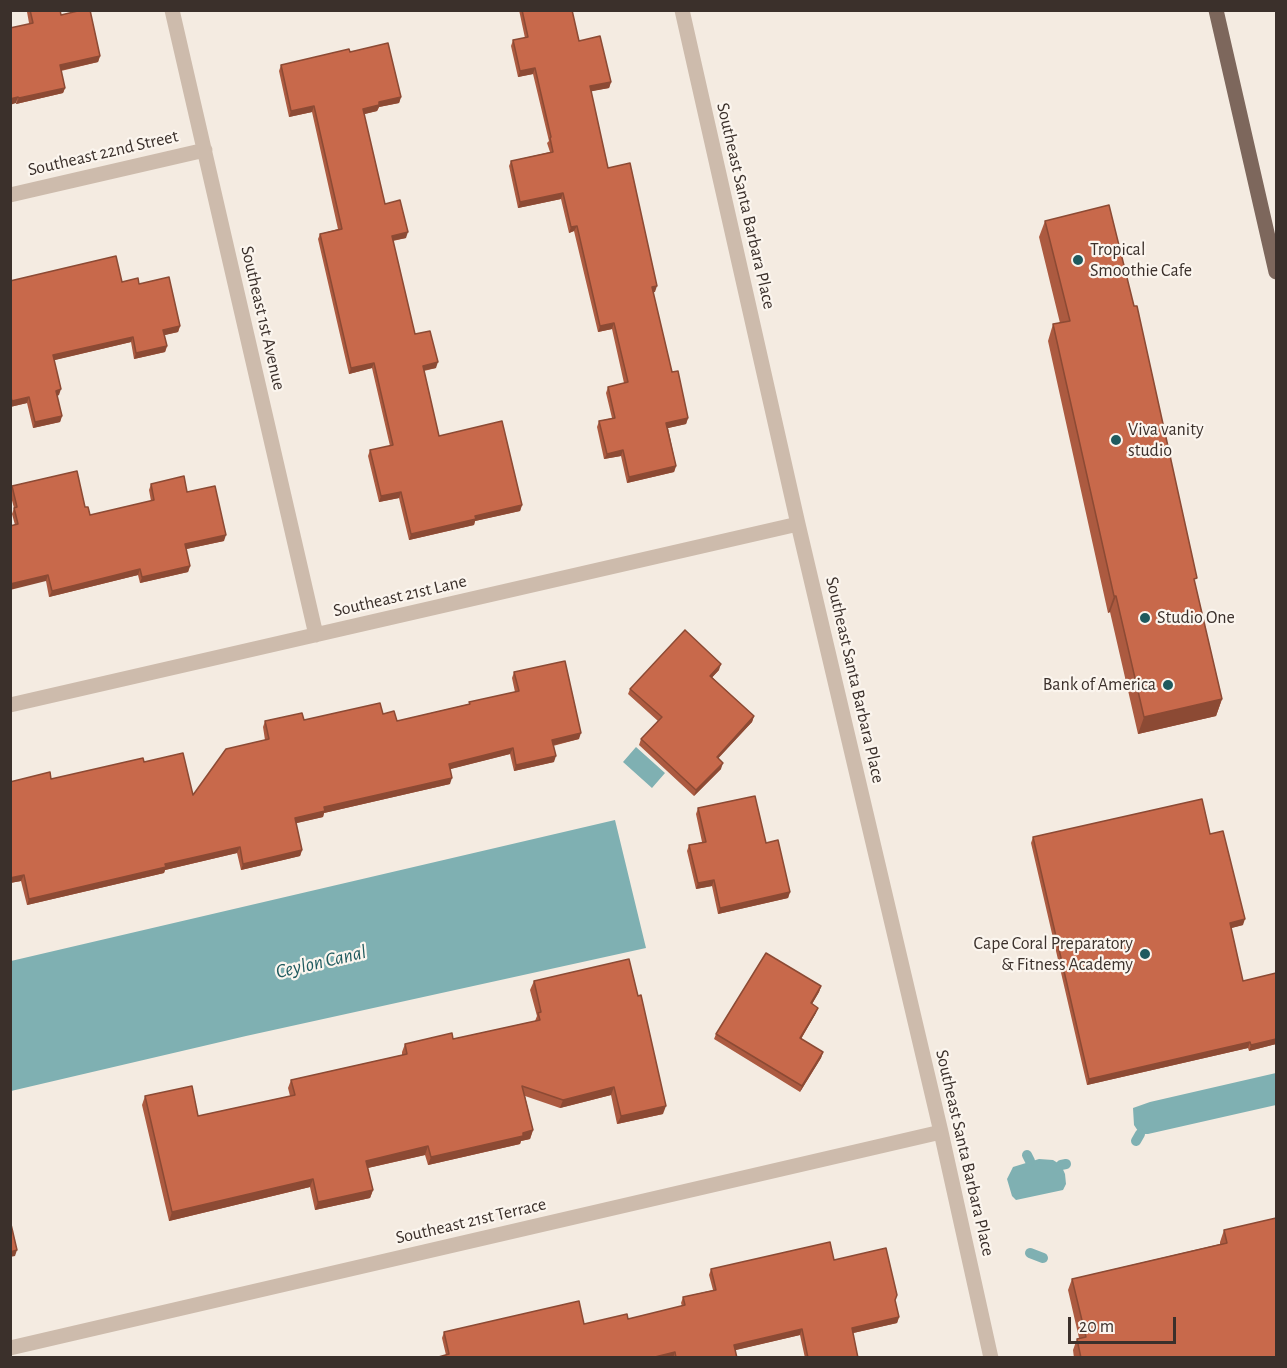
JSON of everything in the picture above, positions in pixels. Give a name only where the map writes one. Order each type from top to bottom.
[{"type":"main road","points":[[1216,10],[1276,272]]},
{"type":"street","name":"Southeast 1st Avenue","points":[[172,10],[316,635]]},
{"type":"street","name":"Southeast Santa Barbara Place","points":[[682,10],[991,1358]]},
{"type":"street","name":"Southeast 22nd Street","points":[[10,195],[204,150]]},
{"type":"street","name":"Southeast 21st Lane","points":[[10,705],[798,524]]},
{"type":"street","name":"Southeast 21st Terrace","points":[[10,1348],[941,1132]]},
{"type":"water","points":[[636,747],[665,773],[652,788],[623,762]]},
{"type":"water","name":"Ceylon Canal","points":[[615,820],[646,948],[246,1036],[11,1091],[11,961]]},
{"type":"water","points":[[1276,1073],[1276,1105],[1148,1134],[1140,1134],[1134,1125],[1133,1108]]},
{"type":"water","points":[[1039,1159],[1053,1160],[1061,1165],[1066,1184],[1063,1190],[1016,1200],[1012,1196],[1007,1179],[1013,1167]]},
{"type":"building","points":[[30,10],[60,10],[61,15],[90,10],[100,56],[60,65],[65,88],[10,99],[10,28],[33,23]]},
{"type":"building","points":[[522,10],[572,10],[579,41],[600,36],[611,82],[590,86],[608,168],[630,163],[657,286],[652,287],[672,372],[678,371],[688,418],[666,423],[676,466],[629,477],[623,450],[607,454],[599,421],[615,418],[608,387],[628,382],[614,323],[600,326],[577,226],[571,227],[563,193],[520,202],[511,161],[553,152],[535,68],[520,71],[513,40],[528,37]]},
{"type":"building","points":[[388,43],[401,97],[379,102],[379,105],[363,109],[385,204],[400,200],[408,232],[392,236],[415,334],[430,331],[438,362],[423,366],[439,436],[502,421],[522,505],[475,516],[476,519],[411,534],[401,492],[381,496],[370,450],[393,445],[374,363],[351,368],[320,234],[342,229],[314,106],[291,111],[281,65],[349,49],[350,52]]},
{"type":"building","points":[[1109,205],[1134,306],[1137,306],[1197,578],[1194,579],[1222,699],[1144,717],[1116,596],[1114,596],[1053,324],[1070,321],[1045,221]]},
{"type":"building","points":[[116,256],[122,282],[138,278],[139,284],[169,277],[180,326],[163,330],[167,346],[136,353],[133,337],[53,355],[61,389],[56,391],[62,416],[35,422],[29,397],[12,401],[10,394],[10,281]]},
{"type":"building","points":[[77,471],[85,507],[88,507],[90,515],[154,500],[151,484],[184,476],[187,492],[215,486],[226,535],[185,544],[190,566],[142,577],[140,569],[52,591],[48,575],[10,584],[10,526],[18,524],[12,486]]},
{"type":"building","points":[[685,630],[721,664],[710,676],[754,716],[717,757],[723,763],[696,790],[641,739],[662,717],[630,689]]},
{"type":"building","points":[[565,661],[581,733],[552,740],[556,756],[516,765],[513,748],[449,764],[452,778],[324,807],[325,811],[295,818],[302,850],[243,864],[240,847],[29,899],[24,875],[10,878],[10,782],[50,772],[51,779],[143,758],[144,762],[183,753],[193,795],[226,749],[269,739],[265,721],[302,713],[304,720],[380,703],[383,714],[394,711],[397,721],[519,691],[514,672]]},
{"type":"building","points":[[755,796],[766,843],[778,840],[790,892],[720,908],[714,880],[698,883],[689,845],[706,842],[698,808]]},
{"type":"building","name":"Cape Coral Preparatory & Fitness Academy","points":[[1202,799],[1210,834],[1223,831],[1245,919],[1230,923],[1243,981],[1276,973],[1276,1039],[1251,1045],[1250,1042],[1089,1079],[1033,837]]},
{"type":"building","points":[[766,953],[821,986],[811,1003],[818,1008],[800,1038],[823,1052],[802,1086],[716,1034]]},
{"type":"building","points":[[629,959],[638,996],[641,995],[666,1106],[621,1116],[614,1087],[563,1100],[522,1086],[533,1130],[523,1133],[523,1136],[431,1157],[428,1146],[366,1161],[373,1190],[318,1202],[313,1179],[172,1212],[145,1096],[192,1086],[198,1116],[295,1095],[291,1080],[407,1054],[405,1044],[452,1033],[453,1039],[540,1020],[538,1013],[541,1012],[534,981]]},
{"type":"building","points":[[1276,1218],[1276,1358],[1081,1358],[1077,1339],[1086,1337],[1072,1279],[1227,1243],[1224,1230]]},
{"type":"building","points":[[10,1220],[17,1250],[10,1252]]},
{"type":"building","points":[[830,1242],[834,1260],[886,1248],[897,1295],[895,1300],[899,1317],[852,1328],[858,1358],[808,1358],[802,1329],[734,1345],[737,1358],[676,1358],[675,1352],[651,1358],[435,1358],[449,1354],[444,1332],[579,1301],[584,1324],[627,1314],[628,1319],[685,1305],[683,1297],[716,1290],[711,1269]]},
{"type":"waterway","points":[[1136,1141],[1140,1134]]},
{"type":"waterway","points":[[1027,1155],[1030,1161]]},
{"type":"waterway","points":[[1061,1165],[1066,1164]]},
{"type":"waterway","points":[[1030,1253],[1043,1258]]},
{"type":"place","name":"Tropical Smoothie Cafe","points":[[1078,260]]},
{"type":"place","name":"Viva vanity studio","points":[[1116,440]]},
{"type":"place","name":"Studio One","points":[[1145,618]]},
{"type":"place","name":"Bank of America","points":[[1168,685]]},
{"type":"place","name":"Cape Coral Preparatory & Fitness Academy","points":[[1145,954]]}]
